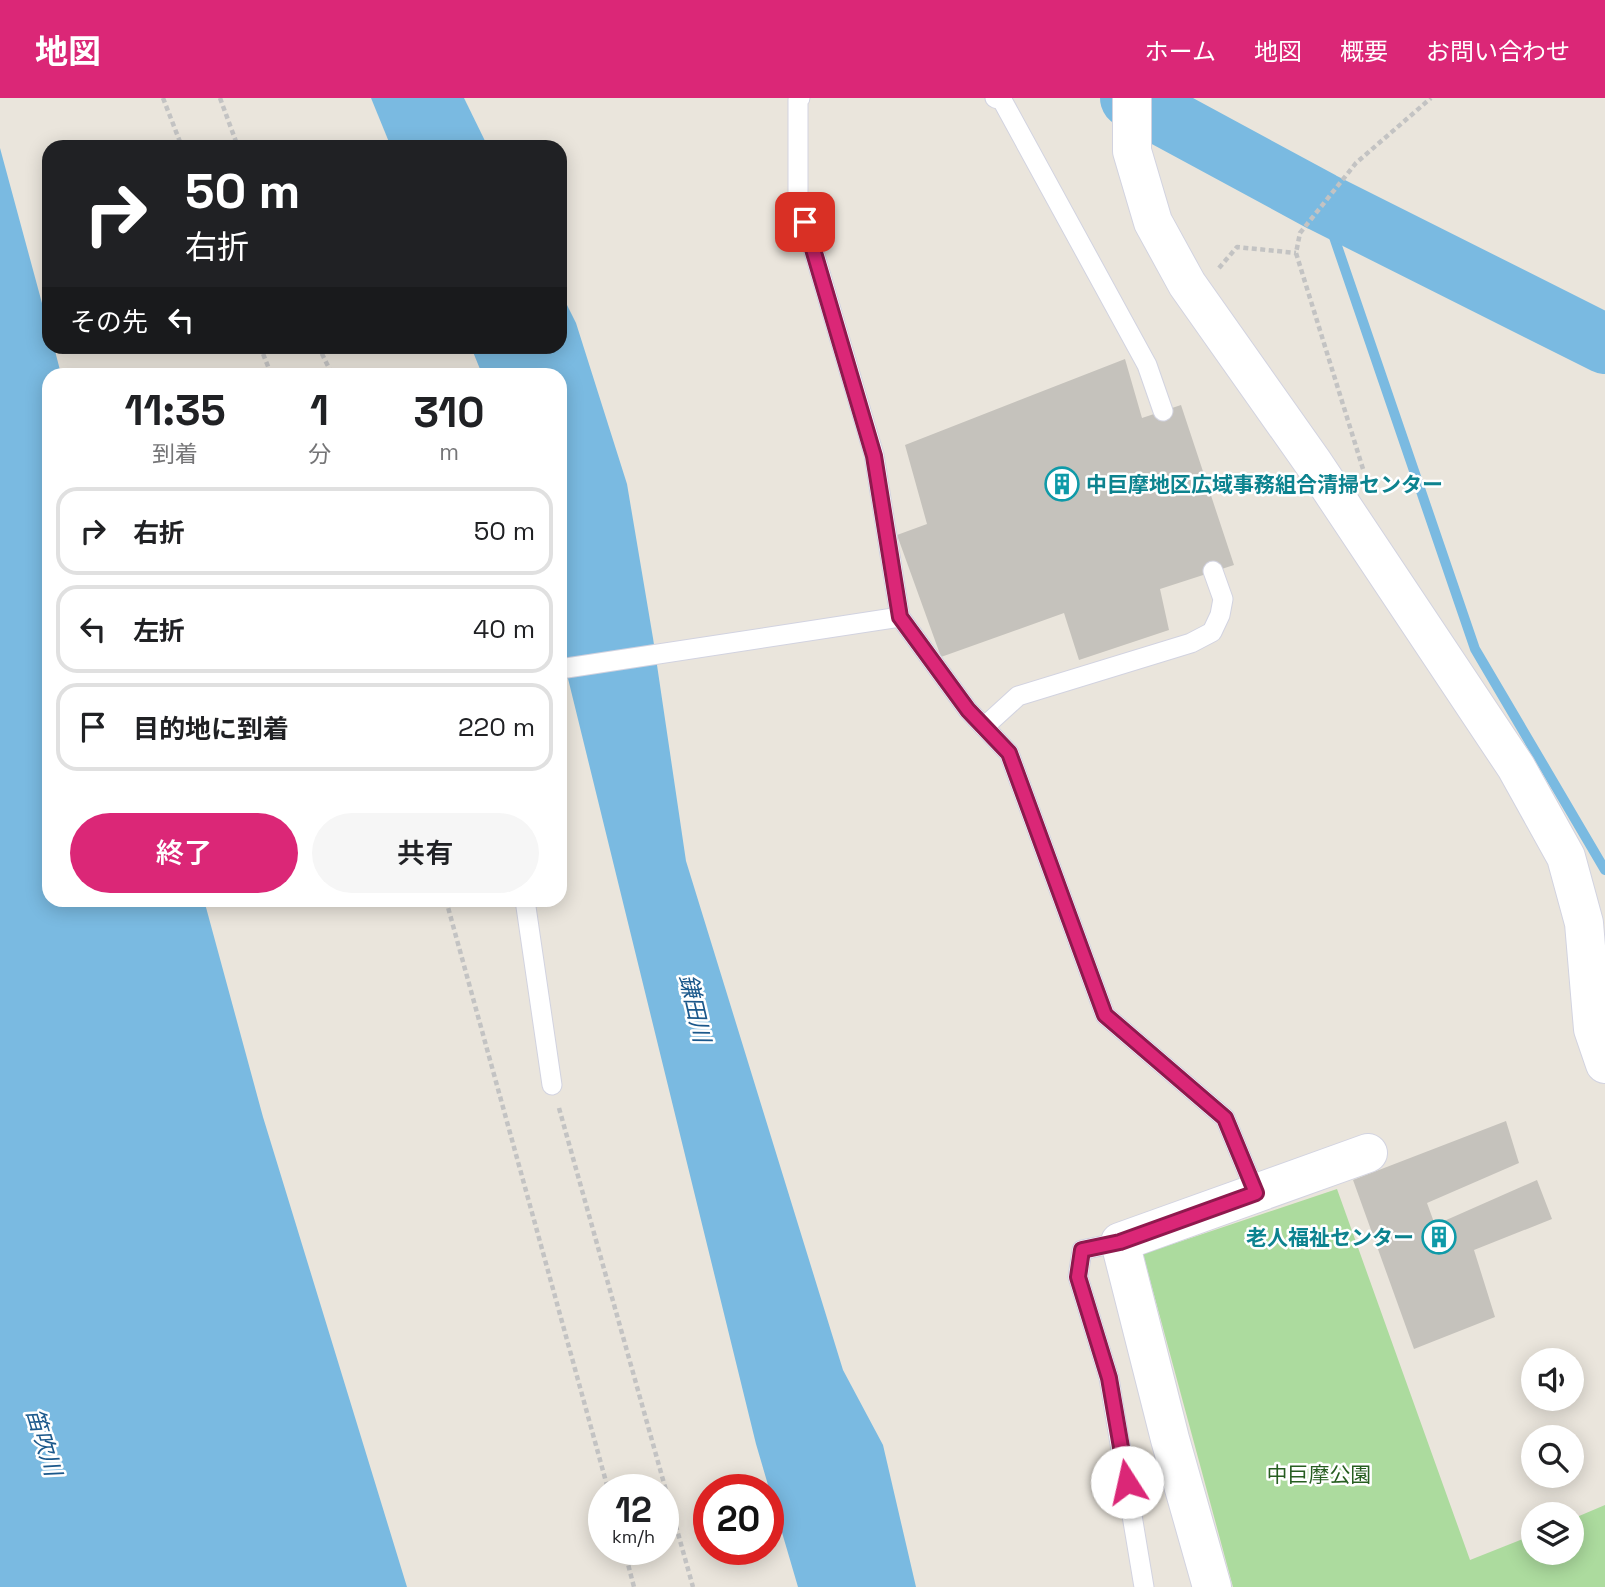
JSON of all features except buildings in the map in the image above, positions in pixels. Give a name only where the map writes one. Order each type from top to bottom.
[{"type":"street","points":[[1132,98],[1132,151],[1153,222],[1187,284],[1314,464],[1516,767],[1566,857],[1584,923],[1593,1028],[1605,1064]]},
{"type":"street","points":[[1212,1587],[1170,1440],[1120,1242],[1368,1153]]},
{"type":"lane","points":[[800,98],[798,198],[874,456],[900,617],[968,710],[1009,753],[1105,1015],[1225,1118],[1256,1193]]},
{"type":"lane","points":[[999,99],[1147,365],[1163,411]]},
{"type":"lane","points":[[984,727],[1018,695],[1191,643],[1212,632],[1220,615],[1223,599],[1213,572]]},
{"type":"lane","points":[[567,668],[900,617]]},
{"type":"lane","points":[[526,907],[552,1084]]},
{"type":"lane","points":[[1120,1242],[1082,1250],[1078,1277],[1109,1378],[1144,1587]]},
{"type":"path","points":[[163,98],[179,140]]},
{"type":"path","points":[[220,98],[235,140]]},
{"type":"path","points":[[1363,470],[1296,253],[1300,233],[1356,163],[1431,98]]},
{"type":"path","points":[[1187,284],[1218,270],[1237,247],[1296,253]]},
{"type":"path","points":[[448,907],[604,1474]]},
{"type":"path","points":[[552,1084],[693,1587]]},
{"type":"path","points":[[628,1565],[634,1587]]},
{"type":"green space","name":"中巨摩公園","points":[[1337,1189],[1470,1560],[1521,1540],[1521,1565],[1584,1565],[1584,1514],[1605,1505],[1605,1587],[1233,1587],[1143,1254]]},
{"type":"water","points":[[371,98],[464,98],[485,140],[388,140]]},
{"type":"water","name":"笛吹川","points":[[0,148],[42,303],[42,354],[56,354],[59,368],[42,368],[42,907],[206,907],[263,1117],[407,1587],[0,1587]]},
{"type":"water","name":"鎌田川","points":[[567,305],[576,323],[627,484],[686,861],[843,1370],[883,1445],[916,1587],[798,1587],[784,1539],[784,1474],[765,1474],[756,1444],[567,674],[567,368],[480,368],[474,354],[567,354]]},
{"type":"waterway","points":[[1130,98],[1322,202],[1605,344]]},
{"type":"waterway","points":[[1322,202],[1475,649],[1605,870]]},
{"type":"place","name":"中巨摩地区広域事務組合清掃センター","points":[[1062,484]]},
{"type":"place","name":"老人福祉センター","points":[[1439,1237]]},
{"type":"route","points":[[805,222],[874,456],[900,617],[968,710],[1009,753],[1105,1015],[1225,1118],[1256,1193],[1120,1242],[1082,1250],[1078,1277],[1109,1378],[1127,1482]]}]
